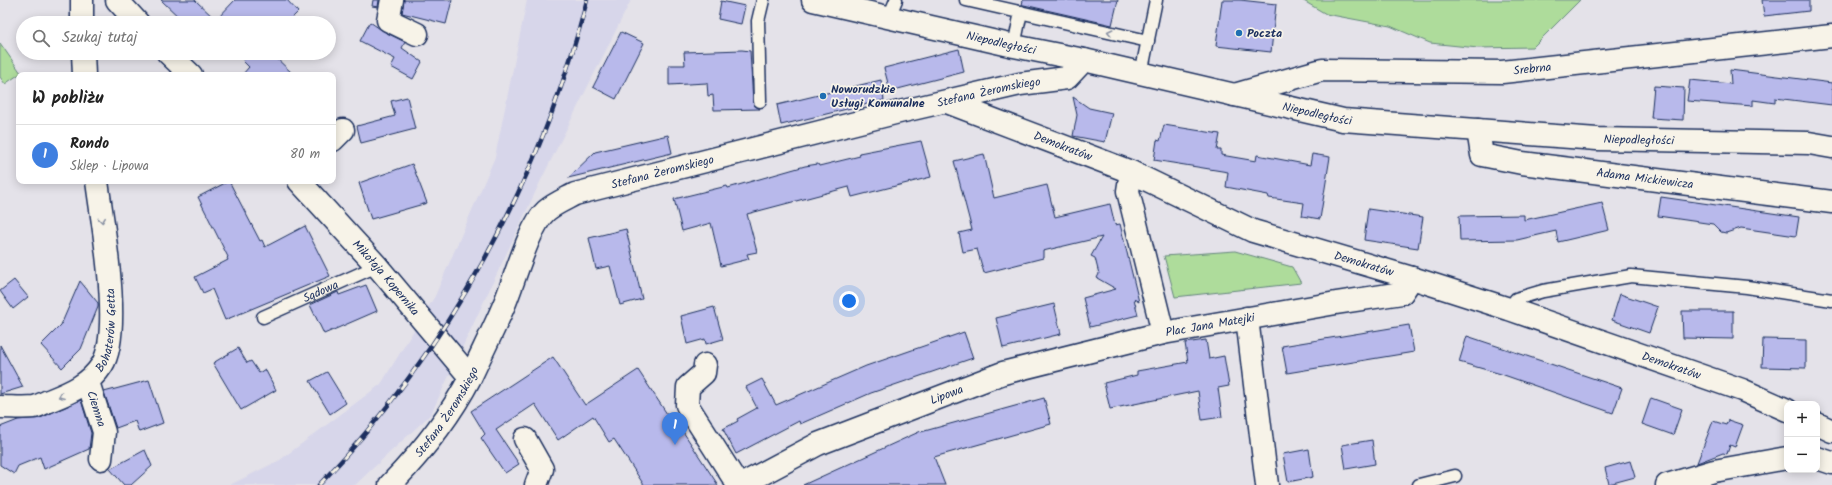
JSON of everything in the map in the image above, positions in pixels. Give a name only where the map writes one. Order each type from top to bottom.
[{"type":"street","points":[[82,0],[82,16]]},
{"type":"street","points":[[117,0],[132,16]]},
{"type":"street","points":[[392,0],[388,20],[416,34]]},
{"type":"street","name":"Niepodległości","points":[[813,0],[892,9],[1014,46],[1084,60],[1343,120],[1597,140],[1809,144],[1832,147]]},
{"type":"street","name":"Srebrna","points":[[1234,95],[1322,70],[1502,72],[1832,36]]},
{"type":"street","points":[[83,60],[84,72]]},
{"type":"street","points":[[175,60],[188,72]]},
{"type":"street","name":"Stefana Żeromskiego","points":[[390,485],[411,464],[446,418],[470,377],[504,304],[532,233],[546,212],[575,194],[895,113],[1020,84],[1067,78],[1084,60]]},
{"type":"street","name":"Demokratów","points":[[947,102],[1131,172],[1253,231],[1412,278],[1509,309],[1742,390],[1784,409]]},
{"type":"street","name":"Adama Mickiewicza","points":[[1478,130],[1482,155],[1522,162],[1832,202]]},
{"type":"street","name":"Plac Jana Matejki","points":[[1131,172],[1128,191],[1163,333],[1402,293],[1412,278]]},
{"type":"street","name":"Bohaterów Getta","points":[[0,407],[34,407],[70,393],[88,382],[103,364],[111,343],[111,308],[109,277],[97,184]]},
{"type":"street","name":"Mikołaja Kopernika","points":[[302,184],[377,266],[470,377]]},
{"type":"street","points":[[1247,318],[1267,485]]},
{"type":"street","name":"Lipowa","points":[[741,485],[818,444],[1003,373],[1163,333]]},
{"type":"street","points":[[705,365],[704,373],[688,387],[687,405],[738,485]]},
{"type":"street","name":"Ciemna","points":[[88,382],[104,432],[101,459]]},
{"type":"street","points":[[1820,425],[1832,431]]},
{"type":"street","points":[[525,439],[542,469],[536,485]]},
{"type":"street","points":[[1667,485],[1714,471],[1784,459]]},
{"type":"street","points":[[1820,459],[1832,463]]},
{"type":"lane","points":[[760,101],[758,21],[763,0]]},
{"type":"lane","points":[[966,0],[1148,41]]},
{"type":"lane","points":[[1141,74],[1156,0]]},
{"type":"lane","points":[[1014,46],[1022,12]]},
{"type":"lane","name":"Sądowa","points":[[264,317],[377,266]]},
{"type":"lane","points":[[1509,309],[1516,299],[1543,291],[1631,276],[1746,287],[1832,300]]},
{"type":"lane","points":[[1419,485],[1455,476]]},
{"type":"shaded area","points":[[527,0],[631,0],[541,180],[431,414],[355,485],[230,485],[280,460],[381,384],[435,296],[495,157]]},
{"type":"green space","points":[[1302,0],[1580,0],[1533,47],[1478,48],[1430,43],[1390,26],[1326,14]]},
{"type":"green space","points":[[0,43],[20,72],[16,72],[16,76],[5,84],[0,77]]},
{"type":"green space","points":[[1235,251],[1292,267],[1301,283],[1175,297],[1164,256]]},
{"type":"building","points":[[161,0],[195,0],[212,16],[178,16]]},
{"type":"building","points":[[235,0],[287,0],[298,12],[294,16],[220,16]]},
{"type":"building","points":[[373,0],[379,0],[378,7],[372,6]]},
{"type":"building","points":[[404,0],[452,0],[446,24],[402,13]]},
{"type":"building","points":[[1023,0],[1118,0],[1112,25],[1022,5]]},
{"type":"building","points":[[1222,0],[1240,0],[1276,4],[1271,52],[1216,46]]},
{"type":"building","points":[[1762,0],[1809,0],[1809,11],[1764,16]]},
{"type":"building","points":[[721,1],[745,6],[741,24],[718,19]]},
{"type":"building","points":[[370,22],[383,31],[405,42],[402,48],[422,62],[413,79],[391,67],[395,59],[360,41]]},
{"type":"building","points":[[621,32],[644,43],[616,99],[593,87]]},
{"type":"building","points":[[959,49],[964,72],[890,91],[884,68]]},
{"type":"building","points":[[750,51],[753,102],[754,105],[760,109],[714,110],[713,95],[708,96],[707,83],[669,85],[669,65],[685,65],[684,52]]},
{"type":"building","points":[[278,60],[291,72],[245,72],[249,67],[243,61]]},
{"type":"building","points":[[1730,70],[1832,83],[1832,105],[1775,98],[1775,103],[1753,100],[1753,106],[1687,101],[1690,80],[1731,84]]},
{"type":"building","points":[[881,80],[884,100],[781,125],[777,105]]},
{"type":"building","points":[[1654,86],[1684,88],[1683,120],[1651,118]]},
{"type":"building","points":[[407,97],[415,129],[361,143],[357,126],[395,116],[391,101]]},
{"type":"building","points":[[1073,97],[1089,108],[1112,113],[1105,142],[1073,136],[1077,115]]},
{"type":"building","points":[[1164,125],[1220,134],[1217,150],[1221,150],[1221,155],[1256,161],[1257,155],[1310,165],[1312,154],[1330,157],[1320,219],[1302,216],[1304,203],[1269,198],[1268,195],[1226,187],[1228,172],[1154,160],[1157,140],[1160,141]]},
{"type":"building","points":[[668,135],[672,153],[568,178],[595,152]]},
{"type":"building","points":[[921,141],[931,177],[852,197],[849,187],[747,214],[757,252],[747,254],[749,259],[721,266],[711,223],[682,231],[674,199],[727,186],[728,188],[805,166],[818,164],[819,166],[860,156],[859,153]]},
{"type":"building","points":[[984,154],[994,198],[1047,185],[1055,217],[1110,204],[1115,225],[1120,224],[1139,302],[1134,299],[1138,315],[1090,327],[1083,298],[1116,289],[1097,278],[1099,274],[1095,258],[1091,256],[1102,237],[1043,251],[1043,258],[984,273],[977,249],[963,252],[959,233],[972,230],[954,161]]},
{"type":"building","points":[[412,164],[427,203],[371,219],[359,183]]},
{"type":"building","points":[[223,184],[231,184],[260,241],[262,240],[265,247],[305,226],[330,276],[225,320],[212,289],[203,293],[195,277],[228,260],[228,257],[198,197]]},
{"type":"building","points":[[1661,197],[1799,217],[1796,236],[1741,228],[1726,233],[1721,232],[1713,224],[1658,216]]},
{"type":"building","points":[[1602,203],[1609,230],[1558,242],[1556,231],[1517,240],[1460,241],[1459,216],[1524,215],[1524,220]]},
{"type":"building","points":[[1368,209],[1423,217],[1418,248],[1364,240]]},
{"type":"building","points":[[626,229],[642,299],[620,305],[610,266],[596,269],[589,238]]},
{"type":"building","points":[[14,280],[28,297],[13,309],[0,291]]},
{"type":"building","points":[[80,281],[98,303],[98,307],[81,349],[62,368],[41,345],[61,325]]},
{"type":"building","points":[[366,285],[377,311],[324,334],[310,305],[338,292],[339,295]]},
{"type":"building","points":[[1620,294],[1658,307],[1649,333],[1612,320]]},
{"type":"building","points":[[1054,304],[1061,334],[1003,348],[996,318]]},
{"type":"building","points":[[714,307],[723,339],[706,344],[705,339],[687,344],[681,316]]},
{"type":"building","points":[[1682,311],[1733,311],[1733,339],[1683,338]]},
{"type":"building","points":[[1409,325],[1414,352],[1287,373],[1282,346]]},
{"type":"building","points":[[964,332],[973,358],[871,393],[800,424],[799,421],[736,454],[723,429],[757,408],[746,387],[762,379],[776,405],[866,366]]},
{"type":"building","points":[[1467,336],[1622,388],[1613,413],[1501,374],[1459,362]]},
{"type":"building","points":[[1763,339],[1806,340],[1806,368],[1762,367]]},
{"type":"building","points":[[1206,340],[1209,359],[1224,356],[1229,386],[1218,388],[1222,417],[1202,420],[1198,391],[1110,409],[1104,383],[1137,375],[1137,371],[1188,362],[1185,343]]},
{"type":"building","points":[[0,345],[23,387],[0,394]]},
{"type":"building","points":[[238,348],[247,363],[251,361],[259,373],[265,369],[276,390],[241,410],[213,363]]},
{"type":"building","points":[[553,357],[585,405],[638,370],[671,420],[674,418],[718,485],[644,485],[614,439],[609,442],[593,416],[558,440],[535,404],[496,430],[519,464],[505,473],[481,438],[485,434],[471,411]]},
{"type":"building","points":[[327,372],[346,403],[330,414],[310,381]]},
{"type":"building","points":[[149,380],[163,423],[139,432],[135,421],[116,428],[104,392]]},
{"type":"building","points":[[1044,398],[1051,424],[934,457],[945,485],[803,485],[921,431]]},
{"type":"building","points":[[1651,398],[1682,409],[1673,435],[1642,424]]},
{"type":"building","points":[[81,400],[91,433],[89,449],[44,469],[40,457],[18,466],[14,474],[0,465],[0,427],[18,420],[40,418]]},
{"type":"building","points":[[1728,420],[1743,425],[1735,447],[1730,445],[1727,454],[1723,453],[1697,463],[1713,421],[1726,425]]},
{"type":"building","points":[[1372,440],[1375,464],[1346,469],[1342,445]]},
{"type":"building","points":[[1309,449],[1313,477],[1288,482],[1283,454]]},
{"type":"building","points":[[145,450],[152,466],[131,485],[124,485],[110,469]]},
{"type":"building","points":[[1630,461],[1635,477],[1609,484],[1605,468]]},
{"type":"railway","points":[[319,485],[366,433],[409,378],[448,320],[484,260],[516,197],[544,133],[568,67],[587,0]]},
{"type":"place","name":"Poczta","points":[[1239,33]]},
{"type":"place","name":"Noworudzkie Usługi Komunalne","points":[[823,96]]},
{"type":"place","name":"Rondo","points":[[675,445]]}]
